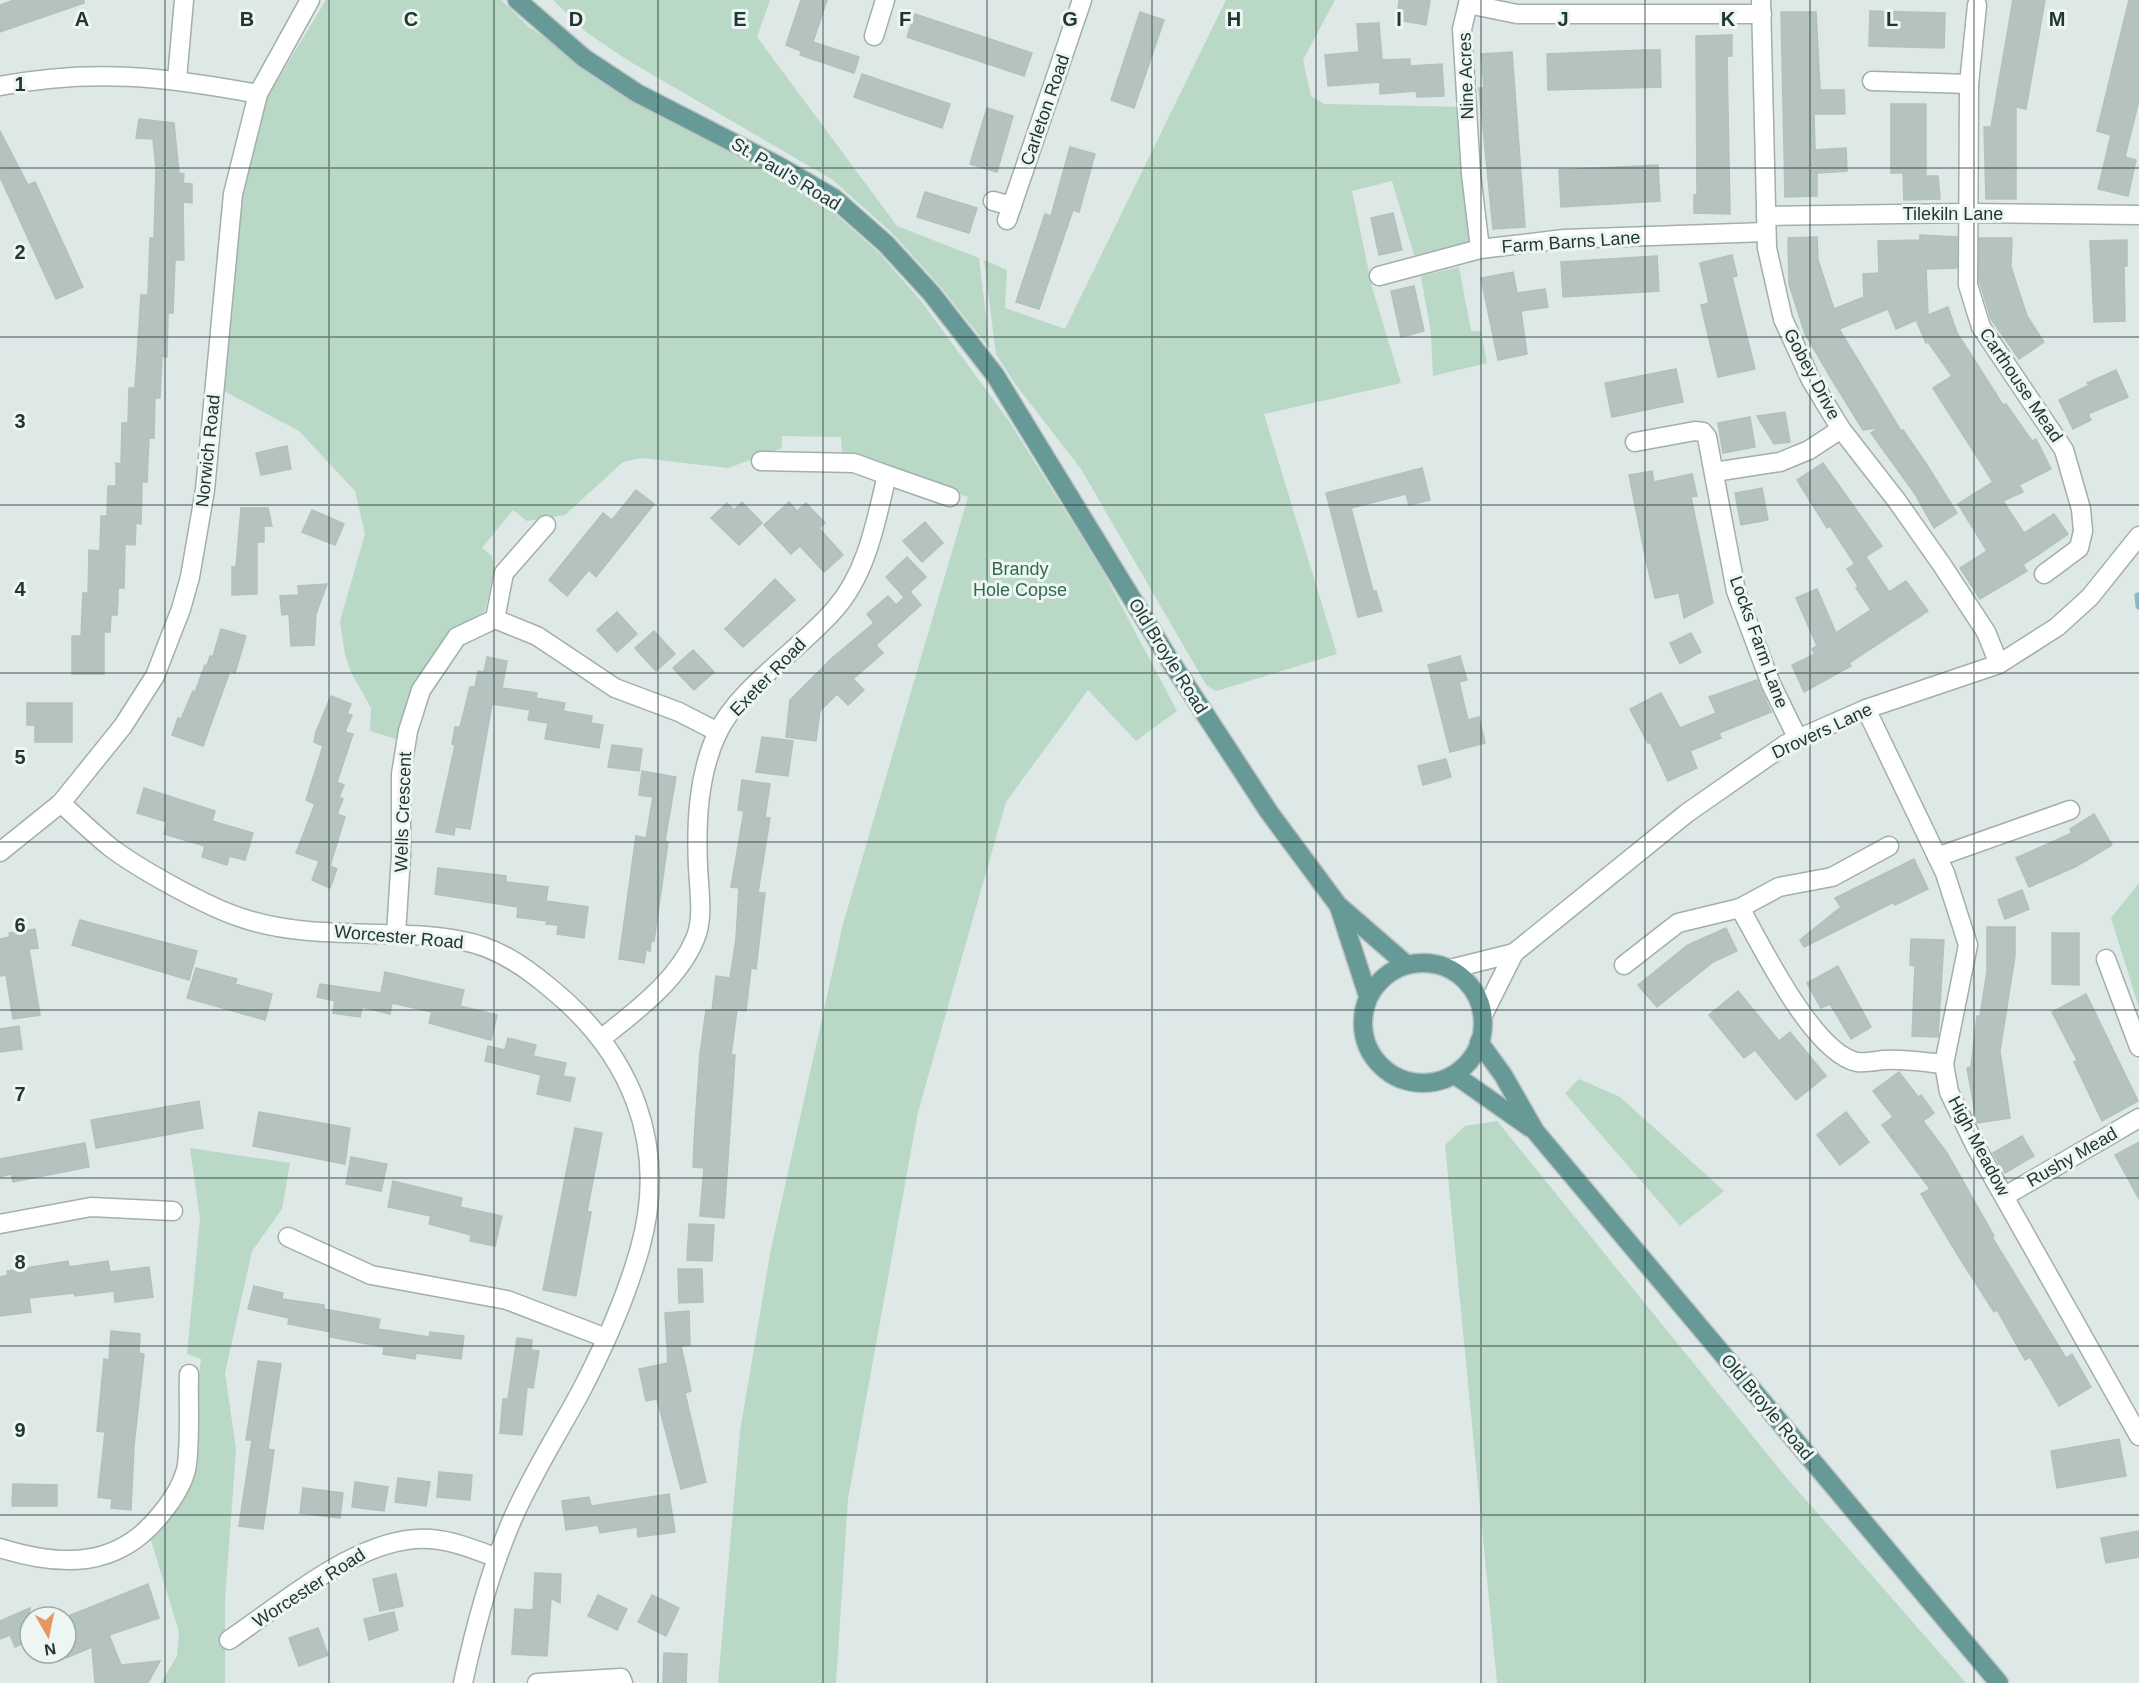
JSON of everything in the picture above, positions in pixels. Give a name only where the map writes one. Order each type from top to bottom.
[{"type":"main road","name":"St. Paul's Road","points":[[517,0],[584,58],[637,93],[779,166],[834,198],[886,244],[931,293],[995,375],[1010,399]]},
{"type":"main road","name":"Old Broyle Road","points":[[1010,399],[1199,706],[1269,812],[1338,905],[1407,965]]},
{"type":"main road","name":"Old Broyle Road","points":[[1338,905],[1368,996]]},
{"type":"main road","points":[[1432,963],[1450,969],[1466,980],[1477,996],[1483,1015],[1476,1052],[1467,1065],[1455,1075],[1437,1083],[1417,1084],[1398,1079],[1381,1068],[1369,1053],[1362,1034],[1362,1015],[1368,996],[1380,980],[1407,965],[1432,963]]},
{"type":"main road","name":"Old Broyle Road","points":[[1479,1042],[1503,1075],[1535,1131],[1999,1683]]},
{"type":"main road","name":"Old Broyle Road","points":[[1455,1075],[1535,1131]]},
{"type":"street","points":[[177,79],[184,0]]},
{"type":"street","name":"Norwich Road","points":[[0,852],[61,803],[123,726],[154,676],[187,588],[205,490],[233,194],[258,94],[310,0]]},
{"type":"street","points":[[874,36],[885,0]]},
{"type":"street","name":"Carleton Road","points":[[993,201],[1009,213],[1082,0]]},
{"type":"street","name":"Nine Acres","points":[[1480,249],[1471,174],[1462,29],[1468,2],[1517,14],[1762,7]]},
{"type":"street","points":[[1968,213],[1969,84],[1977,5]]},
{"type":"street","name":"Gobey Drive","points":[[1762,7],[1766,224],[1775,292],[1789,335],[1810,380],[1840,429],[1897,501],[1942,565],[1986,632],[1999,664]]},
{"type":"street","points":[[0,86],[38,79],[95,74],[177,79],[258,94]]},
{"type":"street","points":[[1872,81],[1969,84]]},
{"type":"street","name":"Tilekiln Lane","points":[[1766,224],[1968,213],[2139,215]]},
{"type":"street","name":"Carthouse Mead","points":[[1968,213],[1968,285],[1981,327],[2064,450],[2081,509],[2084,531],[2079,548],[2044,574]]},
{"type":"street","name":"Farm Barns Lane","points":[[1379,276],[1480,249],[1564,239],[1766,224]]},
{"type":"street","points":[[1714,472],[1780,462],[1809,450],[1840,429]]},
{"type":"street","name":"Locks Farm Lane","points":[[1635,442],[1691,432],[1703,432],[1707,437],[1736,591],[1771,684],[1798,739]]},
{"type":"street","points":[[761,461],[854,463],[950,497]]},
{"type":"street","name":"Exeter Road","points":[[602,1038],[636,1011],[670,975],[695,939],[699,912],[697,834],[703,775],[718,732],[746,694],[836,609],[855,580],[870,543],[887,475]]},
{"type":"street","points":[[546,525],[504,573],[495,619],[537,636],[615,687],[680,712],[718,732]]},
{"type":"street","name":"Drovers Lane","points":[[1483,1015],[1514,953],[1687,813],[1786,744],[1866,709],[1999,664],[2065,619],[2090,597],[2139,536]]},
{"type":"street","name":"Wells Crescent","points":[[396,934],[401,856],[400,774],[408,731],[421,690],[457,638],[495,619]]},
{"type":"street","name":"High Meadow","points":[[1866,709],[1949,883],[1968,945],[1944,1064],[1949,1092],[1976,1147],[2138,1433]]},
{"type":"street","name":"Worcester Road","points":[[61,803],[111,848],[178,887],[239,917],[273,927],[396,934],[465,941],[505,956],[537,977],[573,1006],[602,1038],[637,1104],[651,1178],[640,1248],[606,1338],[580,1393],[530,1482],[497,1558],[479,1610],[463,1683]]},
{"type":"street","points":[[1937,857],[2070,810]]},
{"type":"street","points":[[1624,965],[1678,923],[1740,908],[1779,887],[1832,877],[1889,846]]},
{"type":"street","points":[[1740,908],[1779,979],[1803,1015],[1841,1054],[1856,1062],[1913,1061],[1944,1064]]},
{"type":"street","name":"Drovers Lane","points":[[1450,969],[1514,953]]},
{"type":"street","points":[[2106,959],[2139,1047]]},
{"type":"street","name":"Rushy Mead","points":[[2005,1196],[2139,1118]]},
{"type":"street","points":[[0,1224],[91,1207],[173,1211]]},
{"type":"street","points":[[288,1237],[371,1275],[507,1300],[606,1338]]},
{"type":"street","points":[[0,1548],[49,1561],[74,1561],[101,1557],[142,1534],[166,1508],[186,1470],[189,1374]]},
{"type":"street","name":"Worcester Road","points":[[229,1640],[354,1555],[377,1545],[403,1540],[430,1539],[458,1544],[497,1558]]},
{"type":"street","points":[[537,1683],[621,1678],[623,1683]]},
{"type":"green space","name":"Brandy Hole Copse","points":[[326,0],[501,0],[528,26],[633,101],[774,172],[833,212],[879,253],[921,301],[1009,421],[1104,573],[1177,711],[1136,741],[1088,690],[1006,802],[918,1112],[848,1499],[836,1683],[718,1683],[740,1431],[771,1249],[843,924],[968,497],[848,455],[842,451],[841,437],[782,436],[782,448],[728,468],[641,458],[623,462],[565,515],[527,521],[513,510],[482,548],[492,556],[494,571],[485,611],[450,632],[412,685],[396,739],[370,731],[371,708],[351,672],[345,655],[340,621],[365,534],[355,491],[299,431],[222,390],[242,195],[266,99]]},
{"type":"green space","points":[[553,0],[770,0],[757,37],[897,226],[979,258],[990,349],[939,285],[891,232],[833,180],[629,61],[586,32]]},
{"type":"green space","points":[[1226,0],[1335,0],[1303,60],[1311,96],[1324,104],[1466,107],[1480,249],[1417,265],[1392,181],[1352,191],[1372,287],[1401,383],[1264,414],[1337,654],[1216,691],[1207,686],[1081,469],[1016,385],[996,354],[984,260],[1007,270],[1005,308],[1065,329]]},
{"type":"green space","points":[[1459,267],[1471,331],[1481,331],[1487,363],[1433,376],[1431,333],[1421,276]]},
{"type":"green space","points":[[2139,883],[2139,1008],[2111,918]]},
{"type":"green space","points":[[1579,1079],[1620,1097],[1724,1191],[1680,1226],[1565,1093]]},
{"type":"green space","points":[[1497,1121],[1785,1476],[1966,1683],[1497,1683],[1445,1145],[1465,1126]]},
{"type":"green space","points":[[190,1148],[290,1163],[282,1209],[252,1251],[225,1373],[236,1449],[225,1600],[225,1683],[161,1683],[177,1656],[179,1632],[150,1537],[166,1520],[196,1396],[201,1359],[187,1354],[200,1219]]},
{"type":"building","points":[[14,0],[84,0],[84,3],[0,32],[0,5]]},
{"type":"building","points":[[801,0],[827,0],[813,42],[859,57],[854,73],[800,55],[801,51],[786,45]]},
{"type":"building","points":[[1399,0],[1430,0],[1426,25],[1397,20]]},
{"type":"building","points":[[2013,0],[2045,0],[2026,109],[2016,107],[2016,199],[1986,199],[1984,127],[1991,127]]},
{"type":"building","points":[[2129,0],[2139,0],[2139,100],[2125,157],[2136,160],[2128,196],[2098,189],[2111,135],[2097,131]]},
{"type":"building","points":[[1870,11],[1945,13],[1944,48],[1869,46]]},
{"type":"building","points":[[1140,12],[1164,20],[1134,108],[1111,100]]},
{"type":"building","points":[[1781,12],[1816,12],[1820,90],[1844,90],[1845,114],[1814,114],[1815,150],[1846,148],[1847,171],[1817,173],[1817,196],[1785,197]]},
{"type":"building","points":[[915,14],[1032,53],[1024,76],[907,37]]},
{"type":"building","points":[[1379,23],[1382,60],[1410,59],[1410,66],[1442,64],[1444,96],[1417,97],[1416,91],[1380,94],[1380,82],[1328,86],[1325,55],[1359,52],[1357,24]]},
{"type":"building","points":[[1732,35],[1732,56],[1727,56],[1730,214],[1694,213],[1694,195],[1697,195],[1696,36]]},
{"type":"building","points":[[1660,50],[1661,87],[1548,90],[1547,54]]},
{"type":"building","points":[[1512,52],[1525,227],[1493,229],[1479,88],[1484,88],[1481,54]]},
{"type":"building","points":[[862,74],[950,104],[942,128],[854,97]]},
{"type":"building","points":[[1891,104],[1926,104],[1926,176],[1938,176],[1940,199],[1904,200],[1903,173],[1891,173]]},
{"type":"building","points":[[987,108],[1013,116],[997,172],[970,164]]},
{"type":"building","points":[[139,119],[174,123],[179,173],[184,174],[183,183],[192,184],[192,203],[183,202],[184,260],[175,260],[173,313],[168,313],[167,357],[162,356],[160,398],[155,398],[154,438],[149,438],[147,482],[142,482],[141,524],[136,523],[135,545],[125,544],[124,588],[118,588],[118,596],[109,596],[118,598],[117,615],[111,615],[110,632],[104,632],[104,674],[72,674],[72,636],[81,636],[83,593],[88,593],[89,550],[100,551],[101,516],[107,516],[108,486],[116,486],[116,463],[121,464],[122,423],[128,423],[129,388],[135,388],[141,295],[148,295],[150,238],[154,238],[156,168],[153,139],[136,138]]},
{"type":"building","points":[[0,131],[28,185],[35,182],[83,287],[56,299],[0,177]]},
{"type":"building","points":[[1070,147],[1095,154],[1079,212],[1073,210],[1039,309],[1016,302],[1045,214],[1051,216]]},
{"type":"building","points":[[1658,165],[1660,201],[1561,207],[1559,170]]},
{"type":"building","points":[[925,192],[977,208],[969,233],[917,217]]},
{"type":"building","points":[[1393,213],[1402,250],[1379,255],[1371,218]]},
{"type":"building","points":[[1920,235],[1957,237],[1957,268],[1926,269],[1928,315],[1896,329],[1888,309],[1839,329],[1901,431],[1903,430],[1925,462],[1957,513],[1934,528],[1915,494],[1871,433],[1879,428],[1863,430],[1834,383],[1805,334],[1789,284],[1788,238],[1817,237],[1818,260],[1834,309],[1864,297],[1863,274],[1879,273],[1878,241],[1920,240]]},
{"type":"building","points":[[1979,238],[2012,238],[2011,267],[2027,316],[2044,342],[2019,359],[1991,319],[1979,280]]},
{"type":"building","points":[[2127,240],[2127,266],[2124,266],[2125,321],[2094,322],[2090,241]]},
{"type":"building","points":[[1732,255],[1737,276],[1732,277],[1755,369],[1718,377],[1701,305],[1709,303],[1700,263]]},
{"type":"building","points":[[1657,256],[1659,291],[1563,297],[1561,262]]},
{"type":"building","points":[[1513,272],[1517,293],[1545,289],[1548,307],[1521,311],[1527,354],[1498,360],[1481,278]]},
{"type":"building","points":[[1414,286],[1424,331],[1401,337],[1391,291]]},
{"type":"building","points":[[1948,307],[1957,333],[2003,405],[2006,404],[2032,441],[2036,439],[2051,469],[2019,485],[2023,492],[2003,501],[2024,533],[2054,514],[2068,534],[2023,565],[2027,571],[1980,599],[1960,568],[1987,551],[1958,504],[1993,482],[1933,388],[1952,376],[1928,342],[1926,343],[1916,320]]},
{"type":"building","points":[[1676,369],[1683,402],[1612,417],[1605,383]]},
{"type":"building","points":[[2116,370],[2128,397],[2088,414],[2091,420],[2073,429],[2059,400],[2089,385],[2087,383]]},
{"type":"building","points":[[1785,412],[1790,442],[1774,444],[1757,416]]},
{"type":"building","points":[[1750,417],[1755,447],[1723,453],[1718,423]]},
{"type":"building","points":[[287,446],[291,469],[261,475],[256,453]]},
{"type":"building","points":[[1823,463],[1882,546],[1864,558],[1866,557],[1889,592],[1906,581],[1928,611],[1849,663],[1851,666],[1804,692],[1792,665],[1815,654],[1812,649],[1817,646],[1796,598],[1817,589],[1836,633],[1871,610],[1856,588],[1858,586],[1847,569],[1855,564],[1830,526],[1827,528],[1797,480]]},
{"type":"building","points":[[1422,468],[1430,500],[1409,505],[1406,494],[1351,508],[1373,591],[1376,591],[1382,611],[1358,617],[1326,493]]},
{"type":"building","points":[[1652,471],[1654,482],[1692,474],[1697,496],[1691,497],[1713,603],[1684,618],[1679,593],[1655,598],[1646,560],[1629,475]]},
{"type":"building","points":[[1762,488],[1768,520],[1741,525],[1735,493]]},
{"type":"building","points":[[636,490],[654,504],[596,577],[589,570],[567,596],[549,580],[603,513],[612,520]]},
{"type":"building","points":[[742,502],[762,523],[739,545],[711,518],[727,503],[734,510]]},
{"type":"building","points":[[789,502],[797,511],[806,503],[825,523],[819,528],[843,555],[824,572],[800,546],[791,554],[764,525]]},
{"type":"building","points":[[241,508],[268,508],[272,526],[264,526],[264,542],[257,542],[257,594],[232,595],[232,567],[236,567]]},
{"type":"building","points":[[312,510],[344,524],[335,545],[302,532]]},
{"type":"building","points":[[925,522],[943,543],[922,562],[903,541]]},
{"type":"building","points":[[907,557],[926,577],[904,597],[886,577]]},
{"type":"building","points":[[775,579],[795,600],[743,647],[725,629]]},
{"type":"building","points":[[327,584],[316,614],[314,645],[291,646],[289,614],[282,615],[280,596],[299,595],[298,586]]},
{"type":"building","points":[[910,592],[921,605],[876,645],[883,653],[853,679],[864,690],[848,705],[837,694],[820,711],[816,741],[786,737],[790,700],[832,658],[874,623],[867,614],[888,596],[896,605]]},
{"type":"building","points":[[617,612],[637,634],[617,652],[597,630]]},
{"type":"building","points":[[221,629],[246,636],[235,673],[230,671],[203,746],[172,735],[178,718],[181,719],[193,691],[195,692],[205,665],[207,666],[210,656],[213,656]]},
{"type":"building","points":[[654,631],[675,654],[656,671],[635,648]]},
{"type":"building","points":[[1691,633],[1701,652],[1680,664],[1670,643]]},
{"type":"building","points":[[693,650],[714,672],[694,690],[673,668]]},
{"type":"building","points":[[1460,656],[1467,680],[1459,682],[1468,720],[1479,717],[1485,743],[1450,752],[1428,665]]},
{"type":"building","points":[[487,657],[507,661],[502,688],[537,693],[536,698],[565,703],[563,711],[592,716],[591,723],[603,725],[599,748],[545,739],[548,723],[528,720],[530,710],[492,704],[470,829],[455,827],[454,835],[436,832],[455,745],[452,744],[455,727],[460,727],[470,687],[475,687],[478,671],[484,672]]},
{"type":"building","points":[[1757,680],[1771,712],[1719,733],[1721,738],[1690,751],[1697,768],[1668,781],[1650,742],[1648,743],[1630,709],[1661,693],[1680,728],[1716,713],[1709,697]]},
{"type":"building","points":[[331,696],[351,704],[347,714],[352,715],[345,732],[353,734],[337,782],[344,785],[339,797],[343,799],[337,814],[345,817],[330,866],[337,869],[330,888],[312,880],[319,861],[296,853],[315,804],[306,800],[323,746],[314,742]]},
{"type":"building","points":[[27,703],[72,703],[72,742],[35,742],[35,725],[27,725]]},
{"type":"building","points":[[762,737],[793,741],[788,776],[756,772]]},
{"type":"building","points":[[612,745],[642,749],[639,771],[608,767]]},
{"type":"building","points":[[1446,759],[1451,777],[1423,785],[1418,766]]},
{"type":"building","points":[[642,771],[676,777],[665,841],[668,842],[654,941],[651,941],[650,951],[646,950],[644,963],[619,959],[636,836],[646,838],[653,797],[639,795]]},
{"type":"building","points":[[742,780],[770,784],[765,817],[770,818],[758,893],[765,893],[756,969],[751,968],[746,1011],[737,1010],[731,1055],[735,1055],[724,1218],[700,1216],[704,1168],[693,1167],[700,1054],[706,1010],[712,1011],[716,976],[730,978],[736,939],[739,888],[731,887],[744,811],[738,810]]},
{"type":"building","points":[[144,788],[215,811],[212,821],[253,833],[245,860],[229,856],[227,865],[202,857],[205,846],[164,834],[167,822],[137,813]]},
{"type":"building","points":[[2094,814],[2112,845],[2075,867],[2029,887],[2016,858],[2072,833],[2070,829]]},
{"type":"building","points":[[1914,859],[1928,889],[1895,905],[1894,902],[1804,947],[1800,940],[1841,907],[1835,898]]},
{"type":"building","points":[[438,868],[506,876],[506,882],[548,887],[546,901],[588,907],[584,938],[557,934],[558,925],[546,924],[547,921],[517,917],[518,907],[435,894]]},
{"type":"building","points":[[2022,890],[2029,909],[2005,919],[1998,900]]},
{"type":"building","points":[[80,920],[197,951],[189,980],[72,945]]},
{"type":"building","points":[[1987,927],[2015,927],[2015,956],[2000,1051],[2010,1118],[1977,1123],[1967,1068],[1971,1067],[1977,1016],[1980,1016],[1987,971]]},
{"type":"building","points":[[1726,928],[1737,951],[1713,962],[1657,1007],[1638,985],[1688,945]]},
{"type":"building","points":[[35,929],[38,948],[29,949],[40,1015],[13,1019],[6,975],[0,976],[0,939],[10,937],[9,933]]},
{"type":"building","points":[[2052,933],[2079,933],[2079,985],[2052,984]]},
{"type":"building","points":[[1911,939],[1944,940],[1938,1037],[1912,1036],[1915,966],[1910,965]]},
{"type":"building","points":[[1838,966],[1871,1027],[1851,1039],[1830,1004],[1821,1008],[1807,983]]},
{"type":"building","points":[[196,968],[237,979],[235,984],[272,994],[265,1020],[187,998]]},
{"type":"building","points":[[385,972],[464,990],[460,1006],[497,1015],[491,1040],[429,1023],[432,1012],[392,1003],[390,1014],[362,1007],[360,1017],[333,1013],[335,1001],[317,997],[320,984],[381,993]]},
{"type":"building","points":[[1738,991],[1779,1041],[1790,1032],[1826,1076],[1796,1100],[1755,1050],[1744,1058],[1709,1015]]},
{"type":"building","points":[[2086,994],[2138,1101],[2102,1121],[2074,1062],[2077,1060],[2052,1012]]},
{"type":"building","points":[[19,1026],[22,1049],[0,1052],[0,1029]]},
{"type":"building","points":[[508,1038],[536,1045],[533,1056],[566,1063],[563,1076],[575,1078],[570,1101],[537,1094],[541,1075],[485,1061],[488,1046],[505,1050]]},
{"type":"building","points":[[1899,1072],[1934,1113],[1923,1121],[1947,1153],[1994,1236],[1992,1237],[2066,1358],[2072,1354],[2091,1387],[2059,1406],[2030,1357],[2025,1360],[1997,1310],[1994,1312],[1921,1194],[1930,1189],[1882,1125],[1893,1117],[1873,1091]]},
{"type":"building","points":[[199,1101],[203,1128],[96,1148],[91,1120]]},
{"type":"building","points":[[259,1112],[350,1128],[345,1164],[253,1146]]},
{"type":"building","points":[[1846,1112],[1869,1142],[1840,1165],[1817,1135]]},
{"type":"building","points":[[575,1128],[602,1133],[587,1212],[591,1212],[576,1296],[543,1290]]},
{"type":"building","points":[[2022,1136],[2034,1156],[2005,1173],[1993,1153]]},
{"type":"building","points":[[2139,1142],[2139,1199],[2115,1155]]},
{"type":"building","points":[[85,1143],[89,1167],[13,1182],[11,1174],[0,1177],[0,1159]]},
{"type":"building","points":[[351,1157],[387,1164],[381,1191],[346,1184]]},
{"type":"building","points":[[393,1181],[462,1198],[460,1207],[502,1216],[495,1246],[470,1241],[471,1235],[429,1224],[431,1216],[388,1207]]},
{"type":"building","points":[[689,1224],[714,1225],[712,1261],[687,1260]]},
{"type":"building","points":[[68,1261],[69,1267],[108,1261],[110,1272],[149,1267],[153,1297],[115,1302],[114,1291],[29,1298],[31,1312],[0,1316],[0,1277],[8,1275],[7,1271]]},
{"type":"building","points":[[678,1269],[702,1269],[703,1302],[679,1303]]},
{"type":"building","points":[[254,1286],[283,1293],[282,1299],[324,1305],[324,1309],[380,1319],[378,1329],[429,1337],[430,1332],[464,1336],[461,1359],[416,1353],[415,1359],[383,1354],[384,1347],[330,1337],[331,1332],[288,1324],[289,1318],[248,1309]]},
{"type":"building","points":[[689,1311],[690,1345],[681,1346],[691,1391],[685,1393],[706,1482],[681,1489],[657,1399],[646,1401],[639,1369],[668,1363],[665,1313]]},
{"type":"building","points":[[111,1331],[140,1334],[139,1353],[144,1354],[134,1446],[131,1510],[111,1508],[112,1499],[98,1497],[105,1432],[97,1431],[104,1359],[109,1360]]},
{"type":"building","points":[[517,1338],[532,1340],[531,1350],[539,1351],[533,1388],[527,1387],[522,1435],[500,1433],[503,1399],[508,1399]]},
{"type":"building","points":[[258,1361],[281,1364],[268,1449],[274,1450],[263,1529],[239,1526],[252,1440],[246,1440]]},
{"type":"building","points":[[2119,1439],[2126,1476],[2057,1488],[2051,1451]]},
{"type":"building","points":[[439,1472],[472,1475],[470,1500],[437,1497]]},
{"type":"building","points":[[398,1478],[430,1482],[426,1506],[395,1502]]},
{"type":"building","points":[[355,1482],[388,1487],[384,1511],[352,1507]]},
{"type":"building","points":[[13,1484],[57,1485],[57,1506],[12,1506]]},
{"type":"building","points":[[303,1488],[343,1493],[340,1518],[300,1513]]},
{"type":"building","points":[[669,1494],[675,1532],[638,1537],[637,1527],[600,1533],[598,1525],[566,1530],[562,1501],[589,1497],[591,1506]]},
{"type":"building","points":[[2139,1531],[2139,1557],[2106,1563],[2101,1538]]},
{"type":"building","points":[[535,1573],[561,1574],[560,1603],[551,1598],[547,1656],[512,1654],[515,1609],[533,1610]]},
{"type":"building","points":[[396,1574],[403,1606],[380,1611],[373,1579]]},
{"type":"building","points":[[148,1584],[159,1618],[109,1635],[121,1665],[160,1661],[148,1683],[95,1683],[92,1647],[78,1653],[78,1612]]},
{"type":"building","points":[[598,1595],[627,1609],[617,1630],[588,1616]]},
{"type":"building","points":[[652,1595],[679,1608],[666,1636],[638,1622]]},
{"type":"building","points":[[394,1612],[398,1630],[369,1640],[364,1619]]},
{"type":"building","points":[[18,1613],[18,1646],[15,1647],[10,1635],[0,1639],[0,1621]]},
{"type":"building","points":[[318,1628],[328,1655],[299,1666],[289,1638]]},
{"type":"building","points":[[664,1653],[687,1654],[686,1683],[663,1683]]},
{"type":"waterway","points":[[2138,596],[2139,606]]}]
